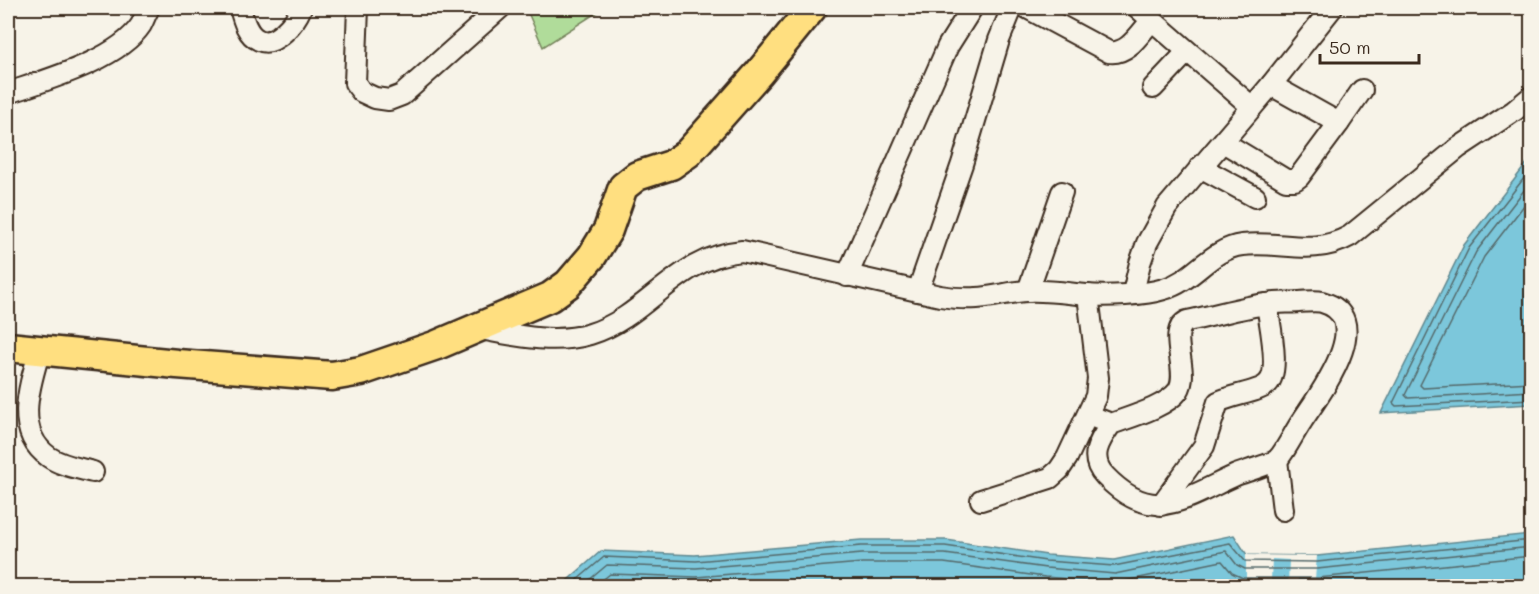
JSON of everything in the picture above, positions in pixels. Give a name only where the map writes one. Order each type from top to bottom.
[{"type":"highway","points":[[8,347],[177,364],[332,376],[362,372],[381,366],[550,297],[568,284],[592,256],[608,230],[623,187],[636,176],[670,165],[687,153],[752,81],[812,8]]},
{"type":"street","points":[[8,93],[87,64],[132,35],[141,25],[149,8]]},
{"type":"street","points":[[240,8],[248,30],[255,38],[263,42],[271,40],[289,28],[301,8]]},
{"type":"street","points":[[358,8],[355,83],[362,92],[375,98],[389,100],[409,91],[500,8]]},
{"type":"street","points":[[847,276],[948,46],[972,8]]},
{"type":"street","points":[[918,291],[962,164],[999,40],[1012,8]]},
{"type":"street","points":[[1027,8],[1109,52],[1116,53],[1131,44],[1145,14],[1252,107]]},
{"type":"street","points":[[1133,293],[1140,263],[1156,224],[1200,167],[1271,85],[1332,8]]},
{"type":"street","points":[[1153,88],[1187,52]]},
{"type":"street","points":[[1271,85],[1339,123]]},
{"type":"street","points":[[1223,142],[1290,181],[1299,177],[1362,90]]},
{"type":"street","points":[[476,328],[558,339],[591,334],[634,311],[680,274],[698,263],[742,251],[847,276],[961,298],[1028,291],[1088,296],[1164,290],[1187,279],[1212,256],[1226,249],[1241,245],[1312,248],[1338,242],[1350,236],[1458,148],[1514,111],[1532,96]]},
{"type":"street","points":[[1200,167],[1255,197]]},
{"type":"street","points":[[1028,291],[1062,192]]},
{"type":"street","points":[[981,500],[1050,478],[1067,458],[1096,396],[1098,378],[1088,296]]},
{"type":"street","points":[[1320,302],[1334,308],[1342,318],[1346,335],[1337,364],[1277,460],[1237,475],[1179,502],[1161,505],[1141,502],[1119,489],[1101,471],[1095,459],[1097,447],[1112,424],[1165,402],[1177,392],[1182,374],[1178,331],[1182,324],[1267,304],[1320,302]]},
{"type":"street","points":[[1161,505],[1204,446],[1218,402],[1229,396],[1265,387],[1273,378],[1274,361],[1267,304]]},
{"type":"street","points":[[40,350],[27,402],[28,421],[33,438],[41,450],[56,461],[93,472]]},
{"type":"street","points":[[1088,414],[1112,424]]},
{"type":"street","points":[[1277,460],[1283,510]]},
{"type":"green space","points":[[526,8],[604,8],[543,47]]},
{"type":"water","points":[[1531,158],[1531,404],[1381,413],[1464,245]]},
{"type":"water","points":[[1531,534],[1531,586],[561,586],[601,551],[695,555],[861,540],[946,540],[1047,555],[1114,560],[1234,535],[1247,555],[1317,556]]},
{"type":"pier","points":[[1246,555],[1317,556],[1315,579],[1298,578],[1297,586],[1288,586],[1289,560],[1272,559],[1271,580],[1266,580],[1266,586],[1251,586],[1251,578],[1246,579]]}]
